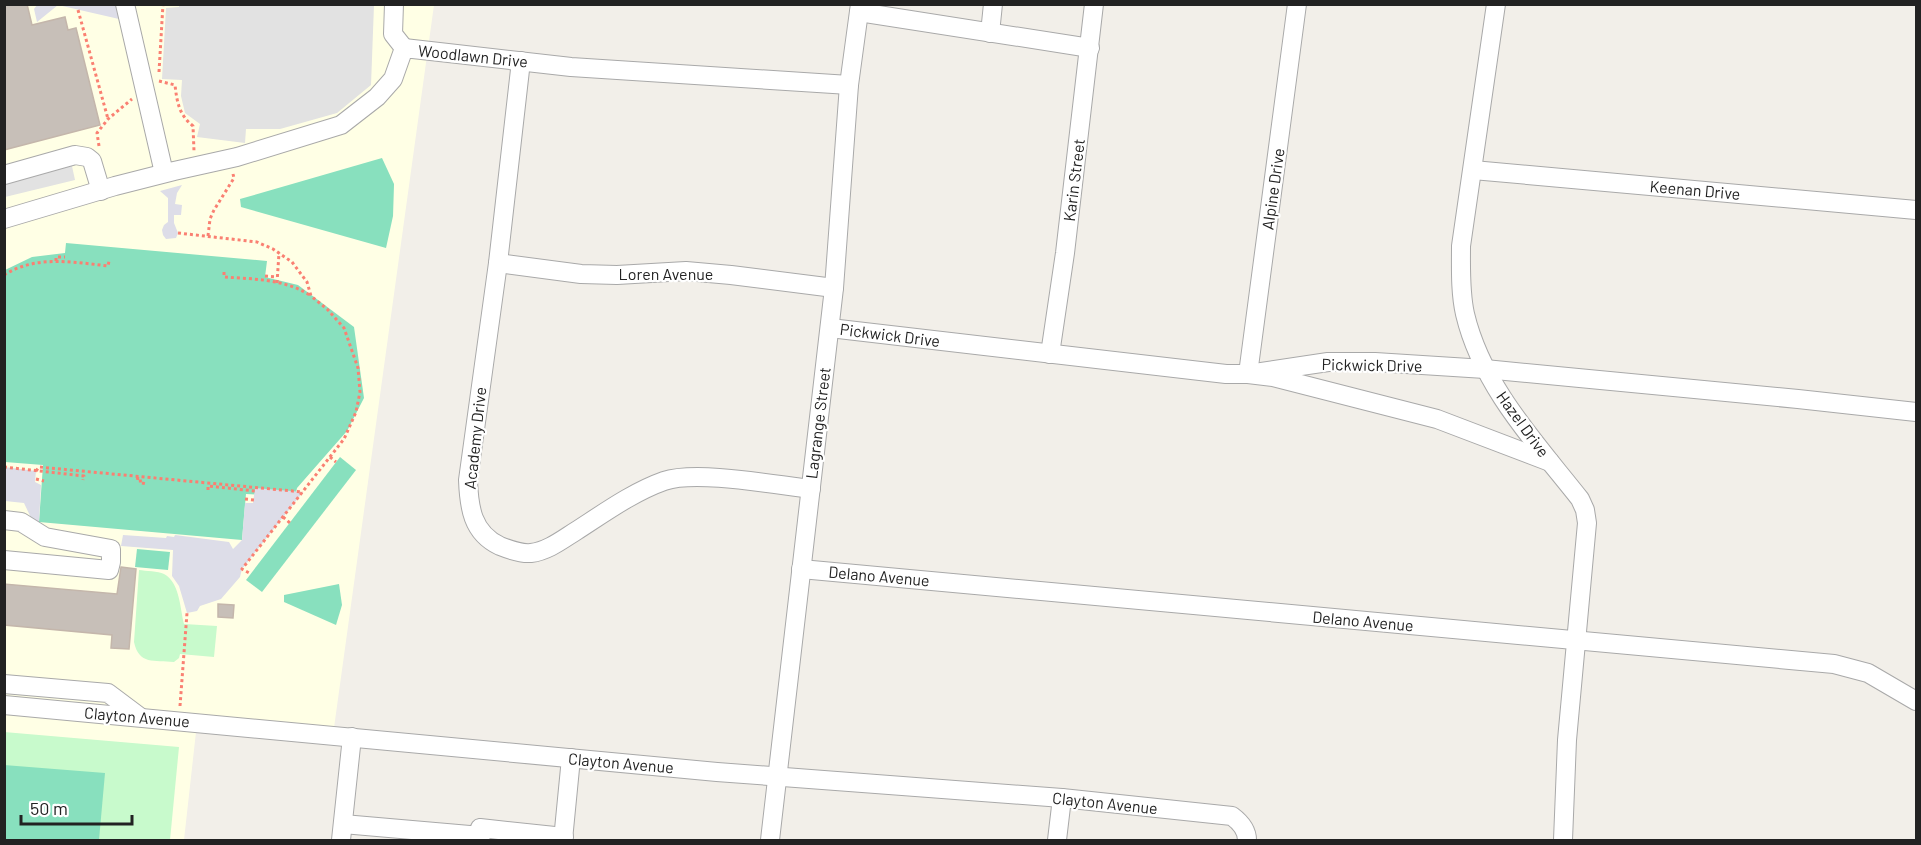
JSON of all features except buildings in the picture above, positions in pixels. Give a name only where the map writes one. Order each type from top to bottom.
[{"type":"street","points":[[125,4],[164,173]]},
{"type":"street","points":[[394,4],[393,34],[404,48]]},
{"type":"street","points":[[990,33],[993,4]]},
{"type":"street","name":"Karin Street","points":[[1050,354],[1065,253],[1094,4]]},
{"type":"street","name":"Alpine Drive","points":[[1248,374],[1297,4]]},
{"type":"street","name":"Hazel Drive","points":[[1496,4],[1461,246],[1461,277],[1465,311],[1471,335],[1485,369],[1504,400],[1580,499],[1585,510],[1587,524],[1567,740],[1563,840]]},
{"type":"street","points":[[860,8],[990,33],[1090,48]]},
{"type":"street","name":"Lagrange Street","points":[[770,840],[830,328],[849,85],[860,8]]},
{"type":"street","name":"Woodlawn Drive","points":[[4,219],[164,173],[237,157],[341,125],[377,97],[393,79],[404,48],[571,67],[849,85]]},
{"type":"street","name":"Academy Drive","points":[[520,62],[498,263],[468,480],[469,507],[478,526],[493,542],[512,551],[531,553],[550,547],[631,497],[666,481],[686,478],[718,478],[811,489]]},
{"type":"street","points":[[4,175],[82,155],[92,161],[101,191]]},
{"type":"street","name":"Keenan Drive","points":[[1473,170],[1917,210]]},
{"type":"street","name":"Loren Avenue","points":[[498,263],[581,274],[617,275],[686,271],[834,288]]},
{"type":"street","name":"Pickwick Drive","points":[[830,328],[1226,374],[1248,374],[1328,362],[1375,362],[1485,369],[1917,412]]},
{"type":"street","points":[[1248,374],[1284,379],[1437,419],[1551,462]]},
{"type":"street","points":[[4,520],[21,522],[45,537],[111,549],[111,562],[109,570],[4,560]]},
{"type":"street","name":"Delano Avenue","points":[[801,569],[1833,664],[1868,673],[1917,701]]},
{"type":"street","points":[[4,684],[108,693],[142,718]]},
{"type":"street","name":"Clayton Avenue","points":[[4,705],[717,772],[1062,798],[1232,816],[1244,828],[1247,840]]},
{"type":"street","points":[[352,737],[342,832],[481,836],[480,828],[564,839],[571,758]]},
{"type":"street","points":[[1057,840],[1062,798]]},
{"type":"path","points":[[163,4],[158,80],[161,83],[175,85],[176,100],[181,112],[194,126],[194,166]]},
{"type":"path","points":[[78,10],[108,119]]},
{"type":"path","points":[[100,150],[97,133],[108,119],[134,98],[136,104]]},
{"type":"path","points":[[208,236],[210,219],[214,210],[234,178],[231,170]]},
{"type":"path","points":[[178,233],[258,242],[292,262],[307,282],[311,296]]},
{"type":"path","points":[[277,283],[279,253]]},
{"type":"path","points":[[56,262],[56,257],[65,256]]},
{"type":"path","points":[[4,275],[14,269],[39,262],[113,266]]},
{"type":"path","points":[[217,275],[224,274],[277,283],[311,296],[327,309],[344,328],[358,368],[360,392],[356,412],[344,439],[242,569],[251,574]]},
{"type":"path","points":[[265,276],[277,277]]},
{"type":"path","points":[[330,457],[336,462]]},
{"type":"path","points":[[4,467],[83,478],[89,476]]},
{"type":"path","points":[[36,471],[39,467],[303,492]]},
{"type":"path","points":[[138,477],[137,480],[144,481],[143,485]]},
{"type":"path","points":[[36,479],[44,481]]},
{"type":"path","points":[[200,486],[208,489],[255,491]]},
{"type":"path","points":[[245,499],[254,500]]},
{"type":"path","points":[[283,517],[290,523]]},
{"type":"path","points":[[180,708],[187,613]]},
{"type":"shaded area","points":[[179,4],[374,5],[371,85],[337,113],[280,129],[246,129],[245,143],[197,137],[200,124],[185,113],[181,96],[182,80],[162,79],[166,8],[179,7]]},
{"type":"shaded area","points":[[5,5],[434,5],[333,735],[197,723],[184,840],[5,840]]},
{"type":"shaded area","points":[[37,5],[58,5],[37,22],[34,9]]},
{"type":"shaded area","points":[[58,5],[116,5],[119,19]]},
{"type":"shaded area","points":[[68,148],[75,180],[5,197],[4,167]]},
{"type":"shaded area","points":[[182,185],[177,193],[175,204],[182,205],[181,215],[174,215],[178,233],[176,238],[166,239],[162,230],[168,222],[168,198],[160,191]]},
{"type":"shaded area","points":[[4,467],[36,471],[35,482],[41,485],[39,522],[33,522],[24,503],[5,501]]},
{"type":"shaded area","points":[[255,488],[303,492],[221,599],[200,606],[197,611],[187,613],[179,586],[172,576],[173,550],[121,546],[123,535],[166,538],[175,535],[229,542],[233,549],[242,540],[245,503],[253,503]]},
{"type":"green space","points":[[382,158],[394,184],[393,216],[386,248],[241,207],[240,199]]},
{"type":"green space","points":[[66,243],[267,261],[265,277],[298,285],[354,327],[364,398],[347,431],[297,488],[295,497],[246,494],[242,540],[39,522],[43,465],[5,462],[5,270],[32,257],[65,253]]},
{"type":"green space","points":[[340,457],[356,470],[262,592],[246,580]]},
{"type":"green space","points":[[137,549],[170,552],[168,570],[135,567]]},
{"type":"green space","points":[[139,570],[161,573],[169,578],[178,596],[184,624],[217,626],[214,657],[180,654],[174,662],[148,660],[140,655],[134,642]]},
{"type":"green space","points":[[339,584],[342,605],[336,625],[284,602],[284,595]]},
{"type":"green space","points":[[4,732],[179,747],[170,840],[5,840]]},
{"type":"green space","points":[[4,765],[105,773],[99,840],[5,840]]}]
